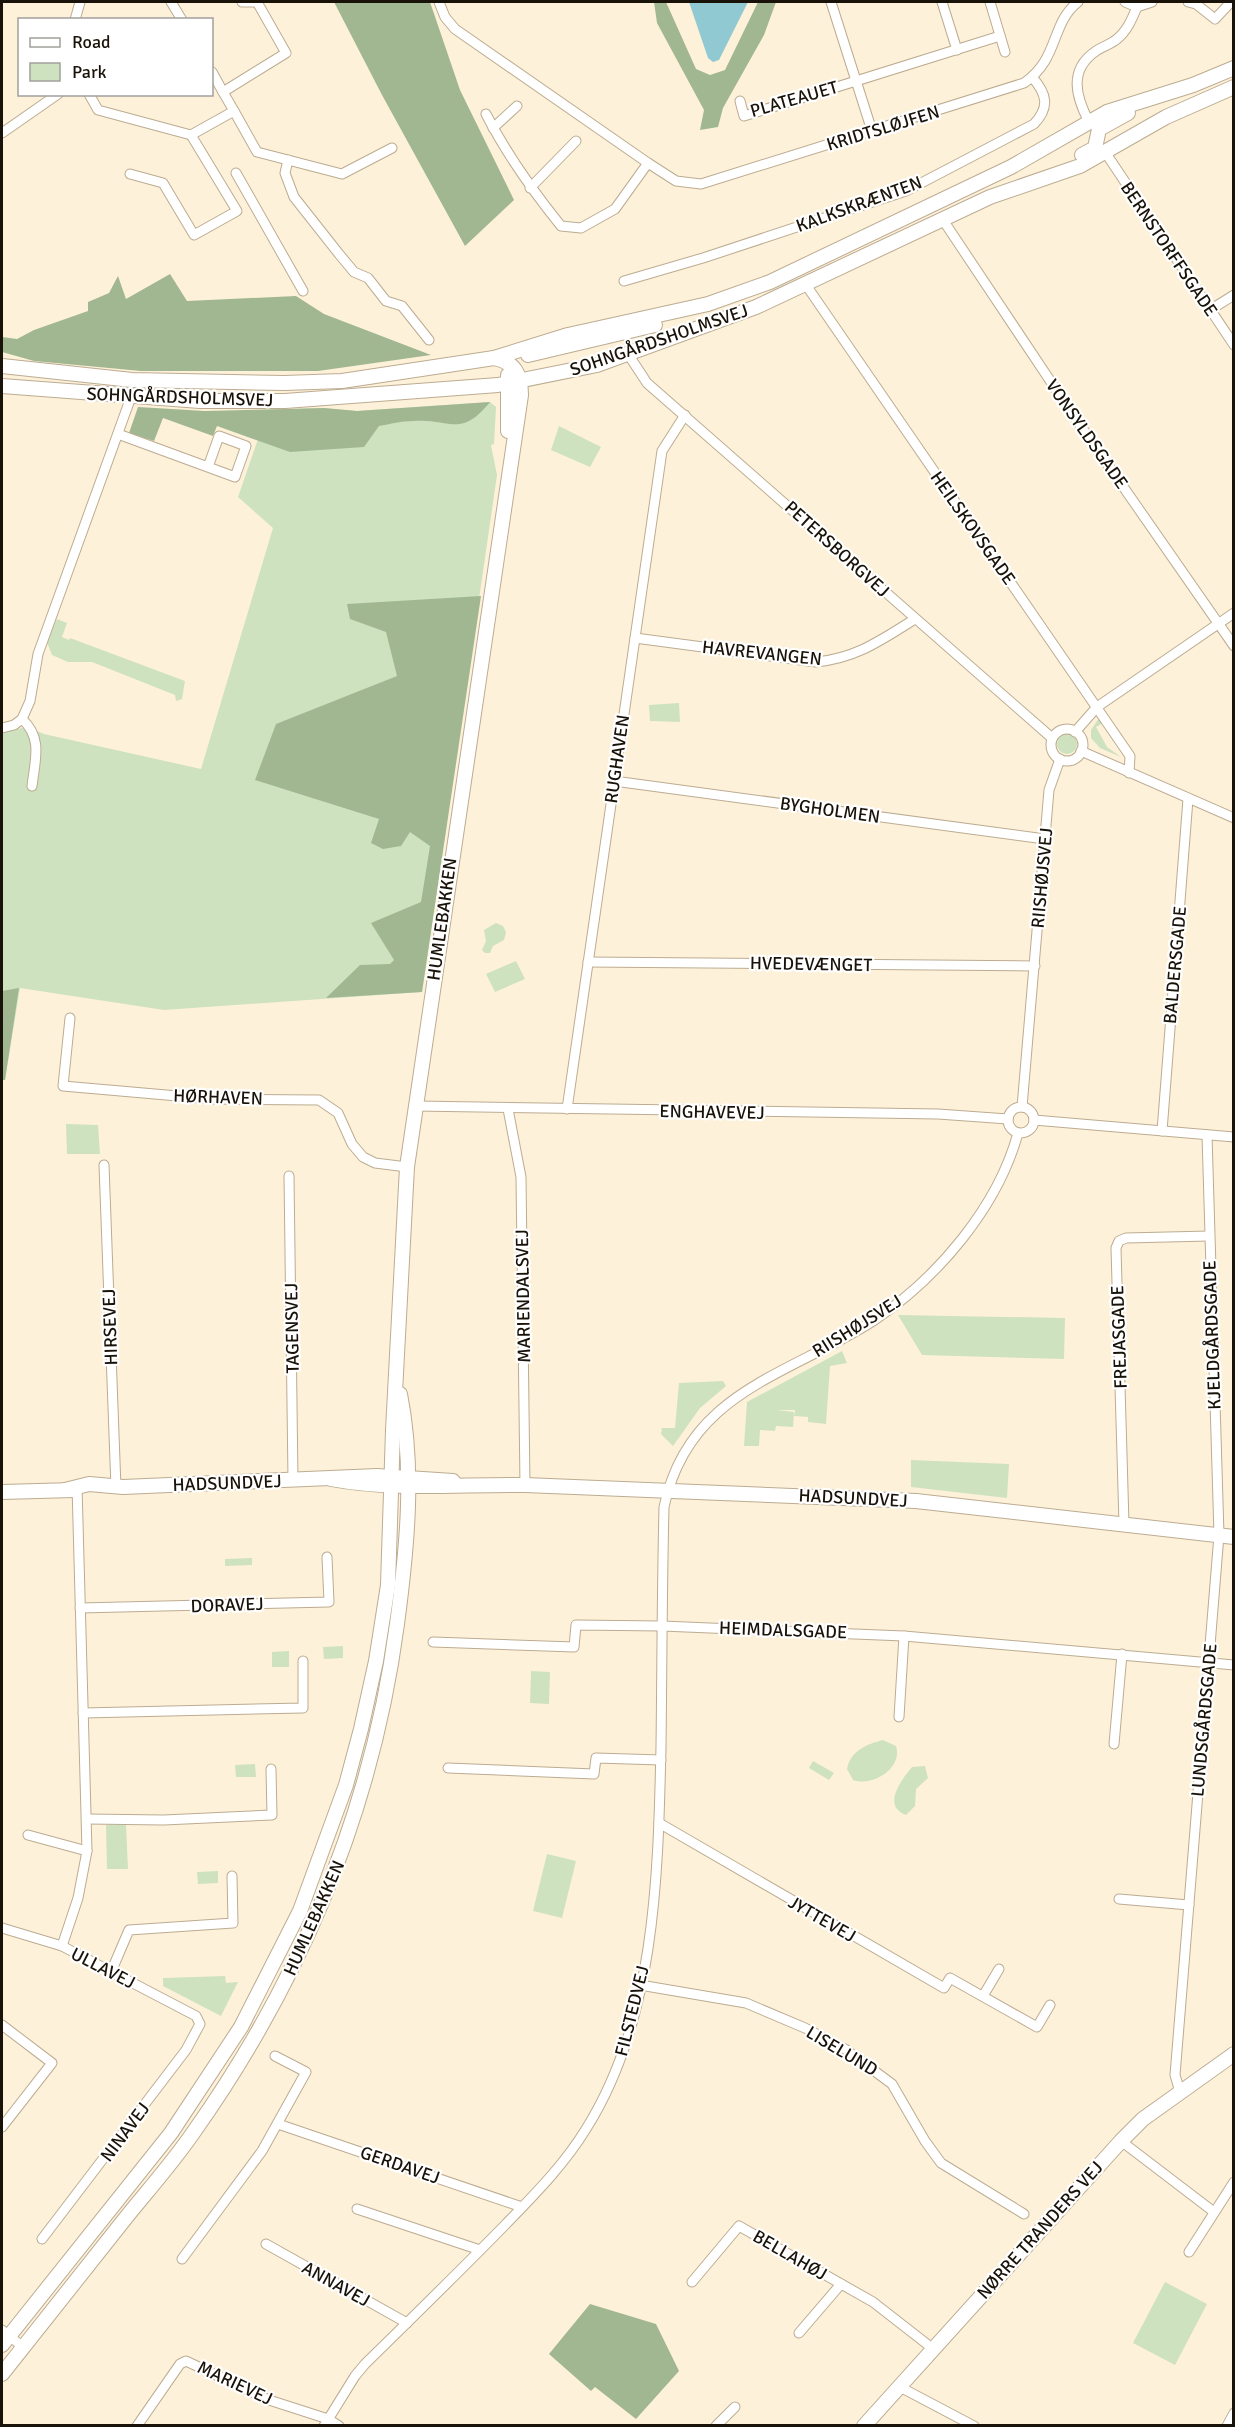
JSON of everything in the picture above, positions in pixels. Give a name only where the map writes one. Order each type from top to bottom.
[{"type":"street","points":[[76,18],[80,2]]},
{"type":"street","points":[[171,2],[181,18]]},
{"type":"street","points":[[223,92],[286,53],[255,2],[242,2]]},
{"type":"street","name":"KRIDTSLØJFEN","points":[[439,2],[445,17],[455,29],[676,181],[701,184],[1014,87],[1032,77],[1046,63],[1053,50],[1060,25],[1078,2]]},
{"type":"street","name":"PLATEAUET","points":[[831,2],[872,131]]},
{"type":"street","points":[[942,2],[957,50]]},
{"type":"street","points":[[990,2],[1005,52]]},
{"type":"street","points":[[1125,2],[1137,7],[1152,2]]},
{"type":"street","points":[[1188,2],[1215,19],[1231,2]]},
{"type":"street","points":[[1104,152],[1077,98],[1076,81],[1081,66],[1097,51],[1117,39],[1127,27],[1137,7]]},
{"type":"street","name":"PLATEAUET","points":[[740,101],[744,116],[1000,36]]},
{"type":"street","name":"SOHNGÅRDSHOLMSVEJ","points":[[2,366],[132,380],[284,383],[342,381],[494,358],[547,341],[667,315],[750,290],[801,268],[1011,167],[1089,122],[1135,102],[1193,86],[1233,68]]},
{"type":"street","points":[[213,74],[257,152],[342,174],[392,148]]},
{"type":"street","name":"KALKSKRÆNTEN","points":[[624,281],[703,258],[906,191],[1034,124],[1044,110],[1046,101],[1043,90],[1032,77]]},
{"type":"street","points":[[1028,184],[1046,172],[1092,151],[1099,129],[1111,121],[1193,86]]},
{"type":"street","name":"SOHNGÅRDSHOLMSVEJ","points":[[2,386],[200,401],[285,401],[360,397],[514,383],[597,365],[756,308],[990,197],[1080,166],[1166,117],[1233,87]]},
{"type":"street","points":[[2,133],[55,96]]},
{"type":"street","points":[[90,96],[98,110],[191,135],[237,211]]},
{"type":"street","points":[[493,128],[517,106]]},
{"type":"street","points":[[191,135],[234,111]]},
{"type":"street","points":[[486,114],[530,188],[561,226],[581,228],[615,209],[648,163]]},
{"type":"street","points":[[530,188],[576,141]]},
{"type":"street","name":"BERNSTORFFSGADE","points":[[1104,152],[1233,345]]},
{"type":"street","points":[[288,160],[285,173],[294,197],[354,272],[368,278],[386,301],[402,306],[429,340]]},
{"type":"street","points":[[236,173],[303,291]]},
{"type":"street","points":[[130,174],[163,183],[194,236],[252,201]]},
{"type":"street","name":"VONSYLDSGADE","points":[[943,220],[1233,646]]},
{"type":"street","name":"HEILSKOVSGADE","points":[[806,285],[1130,756],[1129,773]]},
{"type":"street","points":[[494,358],[511,363],[523,357],[644,329],[750,290]]},
{"type":"street","points":[[1210,310],[1233,295]]},
{"type":"street","name":"PETERSBORGVEJ","points":[[628,354],[647,383],[1052,738]]},
{"type":"street","points":[[511,363],[514,383]]},
{"type":"street","name":"HUMLEBAKKEN","points":[[4,2337],[171,2133],[214,2071],[264,1985],[300,1911],[343,1794],[361,1729],[376,1661],[388,1585],[407,1167],[509,463],[514,383]]},
{"type":"street","points":[[2,728],[14,725],[22,719],[30,701],[38,654],[131,397]]},
{"type":"street","name":"RUGHAVEN","points":[[567,1109],[662,451],[685,415]]},
{"type":"street","points":[[118,434],[235,477],[246,446],[219,436],[208,467]]},
{"type":"street","points":[[1075,732],[1097,707],[1233,613]]},
{"type":"street","name":"HAVREVANGEN","points":[[635,638],[816,662],[840,660],[863,650],[915,619]]},
{"type":"street","points":[[22,719],[32,728],[36,740],[32,786]]},
{"type":"street","points":[[1060,730],[1075,732],[1082,743],[1081,752],[1070,760],[1060,759],[1053,753],[1052,738],[1060,730]]},
{"type":"street","points":[[1081,752],[1233,818]]},
{"type":"street","name":"RIISHØJSVEJ","points":[[1022,1107],[1049,790],[1060,759]]},
{"type":"street","name":"BYGHOLMEN","points":[[614,781],[1045,839]]},
{"type":"street","name":"BALDERSGADE","points":[[1162,1131],[1188,799]]},
{"type":"street","name":"HVEDEVÆNGET","points":[[588,962],[1035,966]]},
{"type":"street","name":"HØRHAVEN","points":[[70,1018],[63,1086],[212,1099],[319,1100],[338,1113],[352,1144],[363,1157],[375,1163],[407,1167]]},
{"type":"street","name":"ENGHAVEVEJ","points":[[415,1106],[938,1114],[1008,1119]]},
{"type":"street","points":[[1022,1107],[1030,1111],[1034,1120],[1030,1130],[1018,1133],[1010,1126],[1008,1119],[1014,1109],[1022,1107]]},
{"type":"street","name":"MARIENDALSVEJ","points":[[508,1109],[521,1177],[525,1485]]},
{"type":"street","points":[[1034,1120],[1233,1137]]},
{"type":"street","name":"RIISHØJSVEJ","points":[[667,1490],[681,1457],[714,1413],[738,1395],[874,1320],[927,1277],[952,1250],[989,1198],[1007,1164],[1018,1133]]},
{"type":"street","name":"KJELDGÅRDSGADE","points":[[1208,1135],[1219,1535]]},
{"type":"street","name":"HIRSEVEJ","points":[[104,1165],[119,1487]]},
{"type":"street","name":"TAGENSVEJ","points":[[289,1176],[293,1480]]},
{"type":"street","name":"FREJASGADE","points":[[1124,1524],[1116,1248],[1119,1241],[1126,1238],[1209,1236]]},
{"type":"street","name":"HUMLEBAKKEN","points":[[2,2374],[192,2135],[257,2035],[299,1956],[342,1854],[374,1754],[390,1681],[398,1618],[407,1482],[407,1431],[397,1378]]},
{"type":"street","name":"HADSUNDVEJ","points":[[2,1492],[73,1489],[101,1492],[119,1487],[331,1479],[363,1485],[407,1482],[442,1488],[470,1484],[667,1490],[916,1501],[1233,1537]]},
{"type":"street","points":[[62,1946],[78,1898],[87,1851],[80,1608],[73,1489]]},
{"type":"street","name":"FILSTEDVEJ","points":[[326,2422],[355,2376],[522,2207],[564,2160],[603,2098],[626,2047],[640,1985],[652,1905],[659,1823],[664,1507],[667,1490]]},
{"type":"street","name":"LUNDSGÅRDSGADE","points":[[1180,2092],[1175,2075],[1219,1535]]},
{"type":"street","name":"DORAVEJ","points":[[80,1608],[328,1602],[327,1557]]},
{"type":"street","name":"HEIMDALSGADE","points":[[434,1642],[574,1647],[576,1625],[662,1626],[904,1636],[1233,1665]]},
{"type":"street","points":[[898,1717],[904,1636]]},
{"type":"street","points":[[1114,1744],[1122,1654]]},
{"type":"street","points":[[83,1713],[303,1708],[303,1661]]},
{"type":"street","points":[[448,1768],[594,1774],[596,1758],[660,1760]]},
{"type":"street","points":[[87,1819],[164,1820],[272,1815],[271,1769]]},
{"type":"street","name":"JYTTEVEJ","points":[[659,1823],[944,1988],[950,1978],[1037,2027],[1050,2005]]},
{"type":"street","points":[[28,1835],[87,1851]]},
{"type":"street","points":[[111,1972],[129,1930],[233,1923],[232,1876]]},
{"type":"street","points":[[1119,1899],[1189,1905]]},
{"type":"street","name":"ULLAVEJ","points":[[2,1928],[62,1946],[199,2020]]},
{"type":"street","points":[[983,1996],[999,1969]]},
{"type":"street","name":"LISELUND","points":[[640,1985],[747,2003],[805,2028],[845,2049],[892,2084],[932,2152],[941,2163],[1024,2214]]},
{"type":"street","name":"NINAVEJ","points":[[42,2239],[186,2050],[198,2029],[199,2020]]},
{"type":"street","points":[[2,2025],[52,2062],[2,2127]]},
{"type":"street","name":"NØRRE TRANDERS VEJ","points":[[864,2426],[1121,2141],[1143,2119],[1233,2054]]},
{"type":"street","points":[[182,2259],[262,2151],[306,2072],[275,2056]]},
{"type":"street","name":"GERDAVEJ","points":[[278,2124],[522,2207]]},
{"type":"street","points":[[1121,2141],[1214,2212]]},
{"type":"street","points":[[1189,2252],[1233,2182]]},
{"type":"street","points":[[357,2209],[480,2250]]},
{"type":"street","name":"BELLAHØJ","points":[[692,2282],[739,2226],[873,2302],[932,2348]]},
{"type":"street","name":"ANNAVEJ","points":[[266,2244],[407,2323]]},
{"type":"street","name":"BELLAHØJ","points":[[799,2333],[841,2284]]},
{"type":"street","points":[[4,2337],[23,2347]]},
{"type":"street","name":"MARIEVEJ","points":[[137,2426],[180,2364],[186,2361],[269,2400],[326,2422]]},
{"type":"street","points":[[900,2387],[974,2426]]},
{"type":"street","points":[[716,2426],[735,2407]]},
{"type":"street","points":[[1227,2426],[1233,2413]]},
{"type":"street","points":[[326,2422],[339,2426]]},
{"type":"green space","points":[[334,2],[430,2],[460,90],[514,200],[465,246],[382,95]]},
{"type":"green space","points":[[654,2],[666,2],[696,69],[710,75],[725,70],[758,2],[776,2],[764,35],[723,108],[718,127],[700,130],[704,110],[657,23]]},
{"type":"green space","points":[[170,274],[187,301],[296,296],[324,314],[431,355],[318,371],[141,371],[34,361],[2,352],[2,337],[17,339],[34,330],[88,311],[88,302],[109,293],[118,276],[126,299]]},
{"type":"green space","points":[[490,402],[496,407],[494,444],[491,445],[497,475],[422,992],[164,1010],[20,988],[5,1080],[2,1080],[2,732],[27,727],[44,734],[201,769],[273,528],[238,497],[268,410],[324,408],[357,411]]},
{"type":"green space","points":[[490,402],[471,420],[462,423],[413,421],[379,426],[364,447],[290,452],[217,426],[213,436],[163,418],[154,441],[129,433],[138,407],[205,411],[324,408],[357,411]]},
{"type":"green space","points":[[559,426],[601,447],[590,467],[551,450]]},
{"type":"green space","points":[[481,596],[422,992],[326,998],[360,965],[390,964],[394,960],[371,923],[421,902],[430,846],[410,832],[401,846],[383,849],[371,843],[379,819],[255,780],[276,724],[397,676],[386,632],[350,619],[347,604]]},
{"type":"green space","points":[[57,619],[67,623],[62,637],[185,681],[182,699],[176,701],[175,695],[92,662],[68,662],[52,655],[46,640]]},
{"type":"green space","points":[[679,703],[680,722],[650,721],[649,705]]},
{"type":"green space","points":[[1099,718],[1103,723],[1096,727],[1107,747],[1121,757],[1100,748],[1091,738],[1091,730]]},
{"type":"green space","points":[[1067,734],[1074,737],[1077,744],[1074,751],[1067,754],[1060,751],[1057,744],[1060,737]]},
{"type":"green space","points":[[496,923],[503,926],[506,932],[504,940],[493,946],[490,953],[485,953],[482,950],[486,941],[484,930]]},
{"type":"green space","points":[[516,961],[525,979],[495,992],[486,974]]},
{"type":"green space","points":[[19,988],[5,1080],[2,1080],[2,991]]},
{"type":"green space","points":[[66,1124],[98,1125],[100,1154],[67,1154]]},
{"type":"green space","points":[[898,1315],[1065,1318],[1064,1359],[922,1355]]},
{"type":"green space","points":[[842,1351],[847,1363],[830,1366],[826,1424],[808,1422],[808,1417],[794,1416],[795,1410],[777,1410],[794,1412],[793,1427],[776,1426],[775,1431],[760,1430],[759,1446],[744,1446],[747,1402]]},
{"type":"green space","points":[[723,1381],[726,1386],[700,1408],[673,1446],[661,1434],[662,1428],[675,1428],[679,1383]]},
{"type":"green space","points":[[911,1460],[1009,1464],[1007,1498],[911,1487]]},
{"type":"green space","points":[[252,1558],[252,1565],[225,1566],[225,1559]]},
{"type":"green space","points":[[343,1646],[343,1658],[324,1659],[323,1647]]},
{"type":"green space","points":[[289,1651],[289,1667],[272,1667],[272,1652]]},
{"type":"green space","points":[[531,1671],[550,1672],[549,1704],[530,1703]]},
{"type":"green space","points":[[883,1740],[896,1746],[897,1754],[891,1768],[885,1774],[869,1781],[853,1780],[847,1769],[855,1753],[865,1746]]},
{"type":"green space","points":[[813,1761],[834,1773],[829,1780],[809,1768]]},
{"type":"green space","points":[[255,1764],[256,1777],[236,1777],[235,1765]]},
{"type":"green space","points":[[925,1766],[928,1778],[916,1789],[915,1806],[906,1815],[895,1805],[896,1792],[912,1767]]},
{"type":"green space","points":[[126,1824],[128,1869],[107,1869],[106,1825]]},
{"type":"green space","points":[[547,1854],[576,1861],[562,1918],[533,1911]]},
{"type":"green space","points":[[218,1871],[218,1883],[198,1884],[197,1872]]},
{"type":"green space","points":[[225,1976],[226,1983],[238,1982],[221,2016],[163,1986],[163,1978]]},
{"type":"green space","points":[[1165,2282],[1207,2304],[1175,2365],[1133,2343]]},
{"type":"green space","points":[[590,2304],[656,2324],[679,2371],[636,2419],[595,2387],[591,2391],[549,2354]]},
{"type":"water","points":[[689,2],[748,2],[719,60],[713,62],[708,58]]}]
